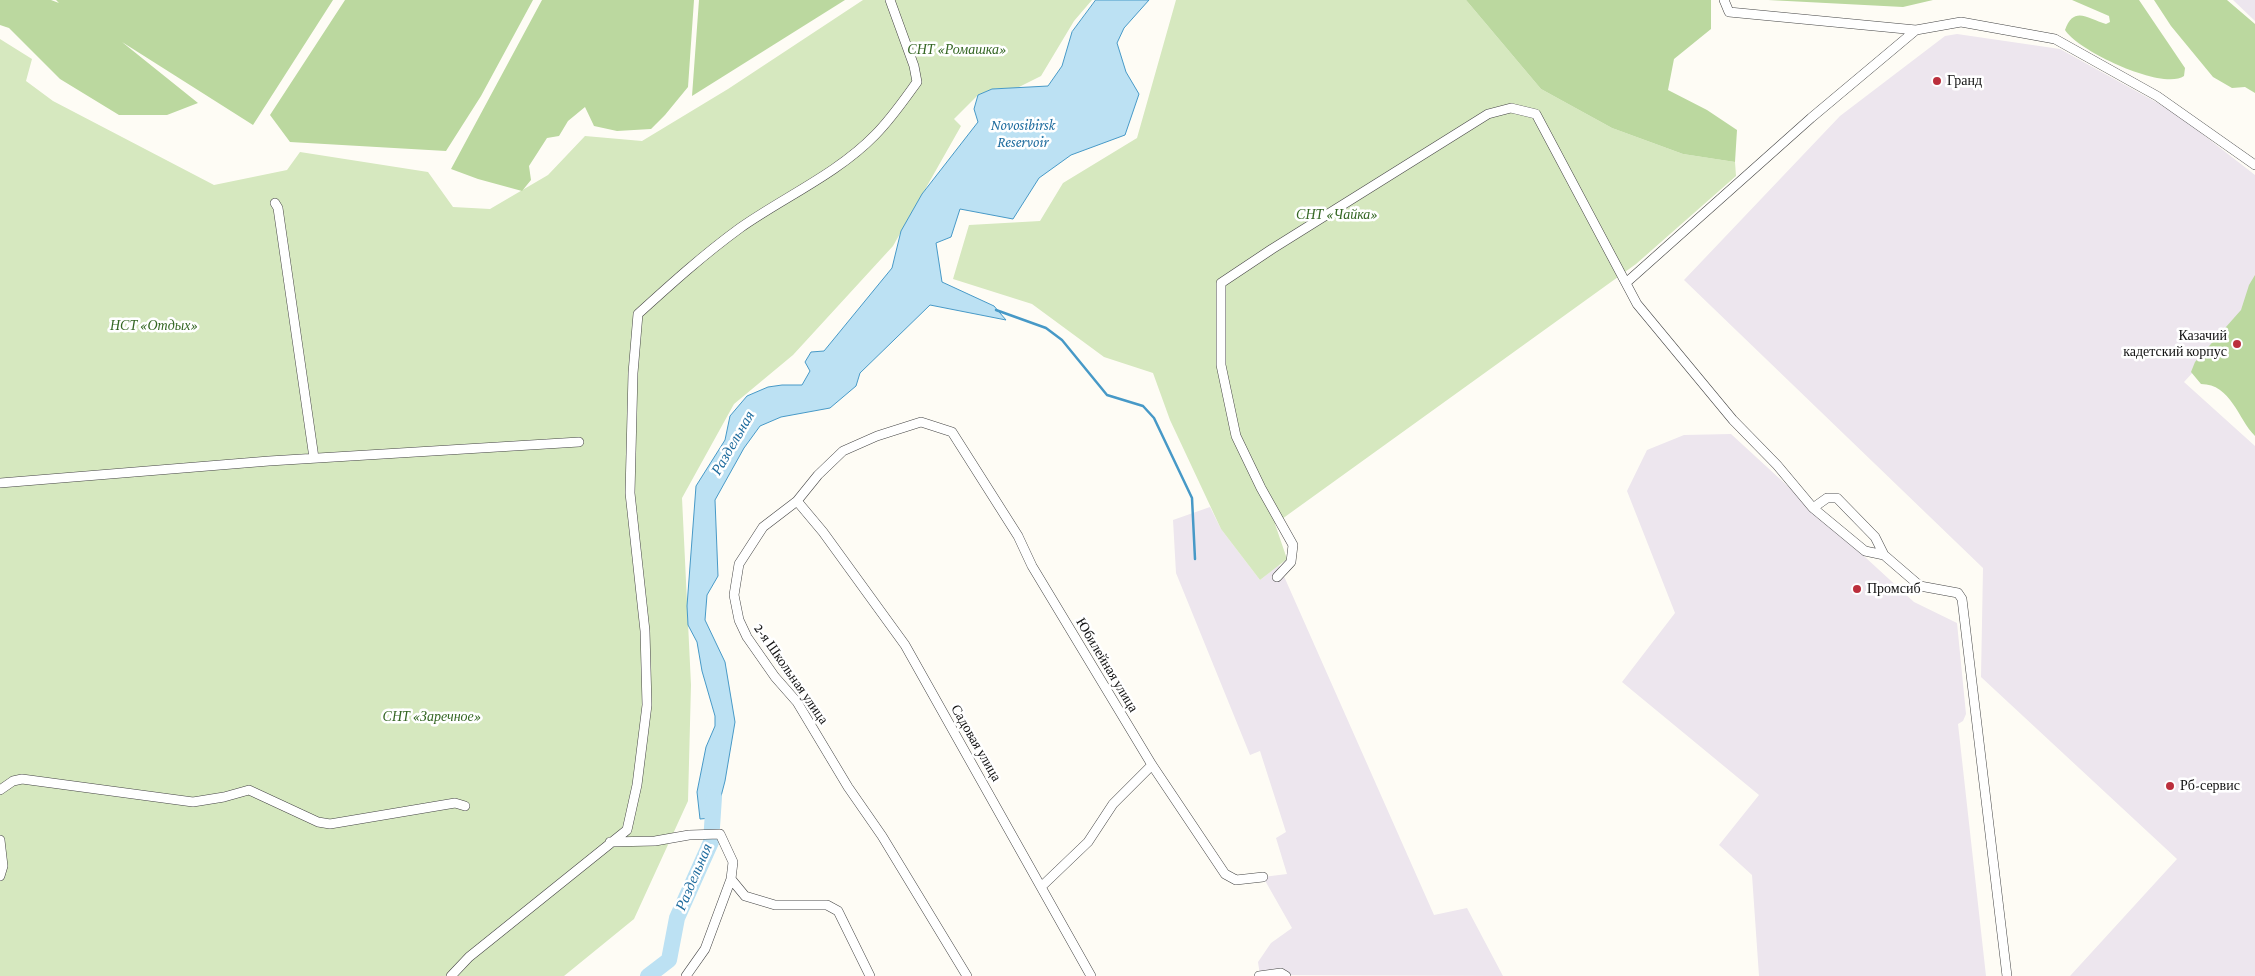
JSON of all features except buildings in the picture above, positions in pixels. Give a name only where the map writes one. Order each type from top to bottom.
[{"type":"street","points":[[451,976],[469,957],[627,830],[637,785],[647,705],[645,630],[630,493],[633,373],[638,314],[693,264],[732,234],[842,162],[874,136],[901,105],[917,82],[914,66],[890,0]]},
{"type":"street","points":[[1724,0],[1729,12],[1916,30],[1961,22],[2055,40],[2157,96],[2255,166]]},
{"type":"street","points":[[1627,282],[1810,118],[1916,30]]},
{"type":"street","points":[[1277,577],[1291,562],[1293,544],[1261,488],[1236,436],[1221,365],[1221,283],[1272,248],[1488,114],[1511,108],[1536,114],[1637,304],[1733,420],[1777,465],[1814,508],[1865,551],[1884,555]]},
{"type":"street","points":[[275,203],[298,332],[314,458]]},
{"type":"street","name":"2-я Школьная улица","points":[[952,432],[920,422],[876,436],[843,451],[818,475],[797,501],[763,527],[739,564],[734,595],[739,620],[747,638],[775,678],[797,702],[848,787],[882,836],[967,976]]},
{"type":"street","name":"Юбилейная улица","points":[[952,432],[1018,536],[1032,566],[1152,765],[1226,874],[1236,880],[1263,877]]},
{"type":"street","points":[[0,483],[314,458],[579,442]]},
{"type":"street","points":[[1814,508],[1826,498],[1837,498],[1875,537],[1884,555],[1920,586],[1958,592],[1962,599],[2007,976]]},
{"type":"street","name":"Садовая улица","points":[[797,501],[823,532],[905,645],[1091,976]]},
{"type":"street","points":[[1042,886],[1088,842],[1113,804],[1152,765]]},
{"type":"street","points":[[0,790],[13,781],[22,779],[194,802],[224,797],[248,790],[318,822],[330,824],[455,803],[465,806]]},
{"type":"street","points":[[610,842],[655,841],[689,835],[720,834],[733,862],[730,879],[705,949],[686,976]]},
{"type":"street","points":[[0,840],[3,866],[0,876]]},
{"type":"street","points":[[730,879],[745,896],[775,904],[827,905],[838,911],[870,976]]},
{"type":"street","points":[[1259,976],[1281,973],[1286,976]]},
{"type":"shaded area","points":[[2233,0],[2255,0],[2255,21]]},
{"type":"shaded area","points":[[1957,34],[2060,49],[2174,112],[2255,175],[2255,305],[2184,382],[2255,446],[2255,976],[2070,976],[2177,859],[1981,677],[1983,568],[1684,280],[1840,116],[1945,36]]},
{"type":"shaded area","points":[[1731,434],[1914,602],[1957,623],[1966,714],[1963,721],[1958,724],[1986,976],[1759,976],[1752,875],[1719,845],[1759,795],[1622,682],[1675,613],[1627,491],[1647,450],[1684,435]]},
{"type":"shaded area","points":[[1210,507],[1221,529],[1260,580],[1279,565],[1434,915],[1467,908],[1503,976],[1260,975],[1258,962],[1271,943],[1292,928],[1263,877],[1287,874],[1276,838],[1286,832],[1260,751],[1250,755],[1176,573],[1173,520]]},
{"type":"green space","points":[[0,0],[51,0],[59,3],[56,0],[333,0],[253,125],[122,42],[198,103],[167,115],[119,115],[60,79],[9,28],[0,25]]},
{"type":"green space","points":[[345,0],[533,0],[481,96],[446,151],[290,142],[270,115]]},
{"type":"green space","points":[[542,0],[694,0],[688,87],[651,129],[617,131],[594,126],[585,107],[568,121],[559,136],[547,138],[529,166],[531,180],[522,191],[478,179],[451,169]]},
{"type":"green space","points":[[699,0],[845,0],[692,96]]},
{"type":"green space","points":[[863,0],[1092,0],[1074,21],[1041,76],[1017,88],[992,89],[978,95],[954,119],[961,126],[893,246],[793,355],[734,404],[682,498],[691,685],[688,801],[634,919],[564,976],[0,976],[0,39],[32,59],[26,81],[53,101],[214,185],[287,170],[300,152],[428,172],[453,207],[490,209],[548,175],[585,136],[642,141],[728,89]]},
{"type":"green space","name":"СНТ «Чайка»","points":[[1176,0],[1466,0],[1541,89],[1612,128],[1683,154],[1735,162],[1736,176],[1636,264],[1275,524],[1287,559],[1260,580],[1221,529],[1170,420],[1153,373],[1104,357],[1032,304],[953,279],[969,225],[1040,221],[1063,183],[1137,138]]},
{"type":"green space","points":[[1466,0],[1711,0],[1711,29],[1674,59],[1668,90],[1707,110],[1737,130],[1735,162],[1683,154],[1612,128],[1541,89]]},
{"type":"green space","points":[[1768,0],[1933,0],[1903,7]]},
{"type":"green space","points":[[2072,0],[2139,0],[2185,68],[2184,76],[2173,79],[2141,74],[2103,58],[2086,48],[2073,39],[2065,30],[2069,22],[2077,16],[2082,16],[2106,24],[2110,22],[2109,16]]},
{"type":"green space","points":[[2154,0],[2227,0],[2255,24],[2255,93],[2245,87],[2232,88],[2213,77],[2171,26]]},
{"type":"green space","name":"Казачий кадетский корпус","points":[[2255,275],[2255,436],[2227,396],[2220,390],[2201,384],[2191,372],[2195,362],[2241,310],[2249,285]]},
{"type":"water","name":"Novosibirsk Reservoir","points":[[1096,0],[1149,0],[1124,28],[1117,43],[1126,72],[1139,94],[1125,135],[1071,155],[1039,178],[1013,219],[960,209],[951,237],[936,243],[942,282],[994,306],[1006,320],[930,305],[860,373],[856,386],[830,408],[781,417],[760,426],[744,448],[715,500],[718,576],[707,595],[705,620],[725,662],[735,722],[719,804],[712,818],[700,819],[697,792],[706,747],[715,726],[715,716],[702,671],[697,642],[688,625],[687,606],[696,486],[725,440],[730,416],[747,396],[768,387],[802,385],[810,371],[805,362],[811,352],[824,351],[892,268],[901,231],[922,194],[978,122],[974,109],[978,95],[992,89],[1048,86],[1062,66],[1072,32]]},
{"type":"waterway","points":[[996,310],[1046,328],[1062,340],[1107,395],[1143,406],[1154,418],[1192,498],[1195,559]]},
{"type":"waterway","name":"Раздельная","points":[[648,976],[669,960],[677,918],[711,842],[714,797]]},
{"type":"place","name":"Гранд","points":[[1937,81]]},
{"type":"place","name":"Казачий кадетский корпус","points":[[2237,344]]},
{"type":"place","name":"Промсиб","points":[[1857,589]]},
{"type":"place","name":"Рб-сервис","points":[[2170,786]]},
{"type":"park label","name":"СНТ «Ромашка»","points":[[957,50]]},
{"type":"park label","name":"НСТ «Отдых»","points":[[154,326]]},
{"type":"park label","name":"СНТ «Заречное»","points":[[432,717]]}]
